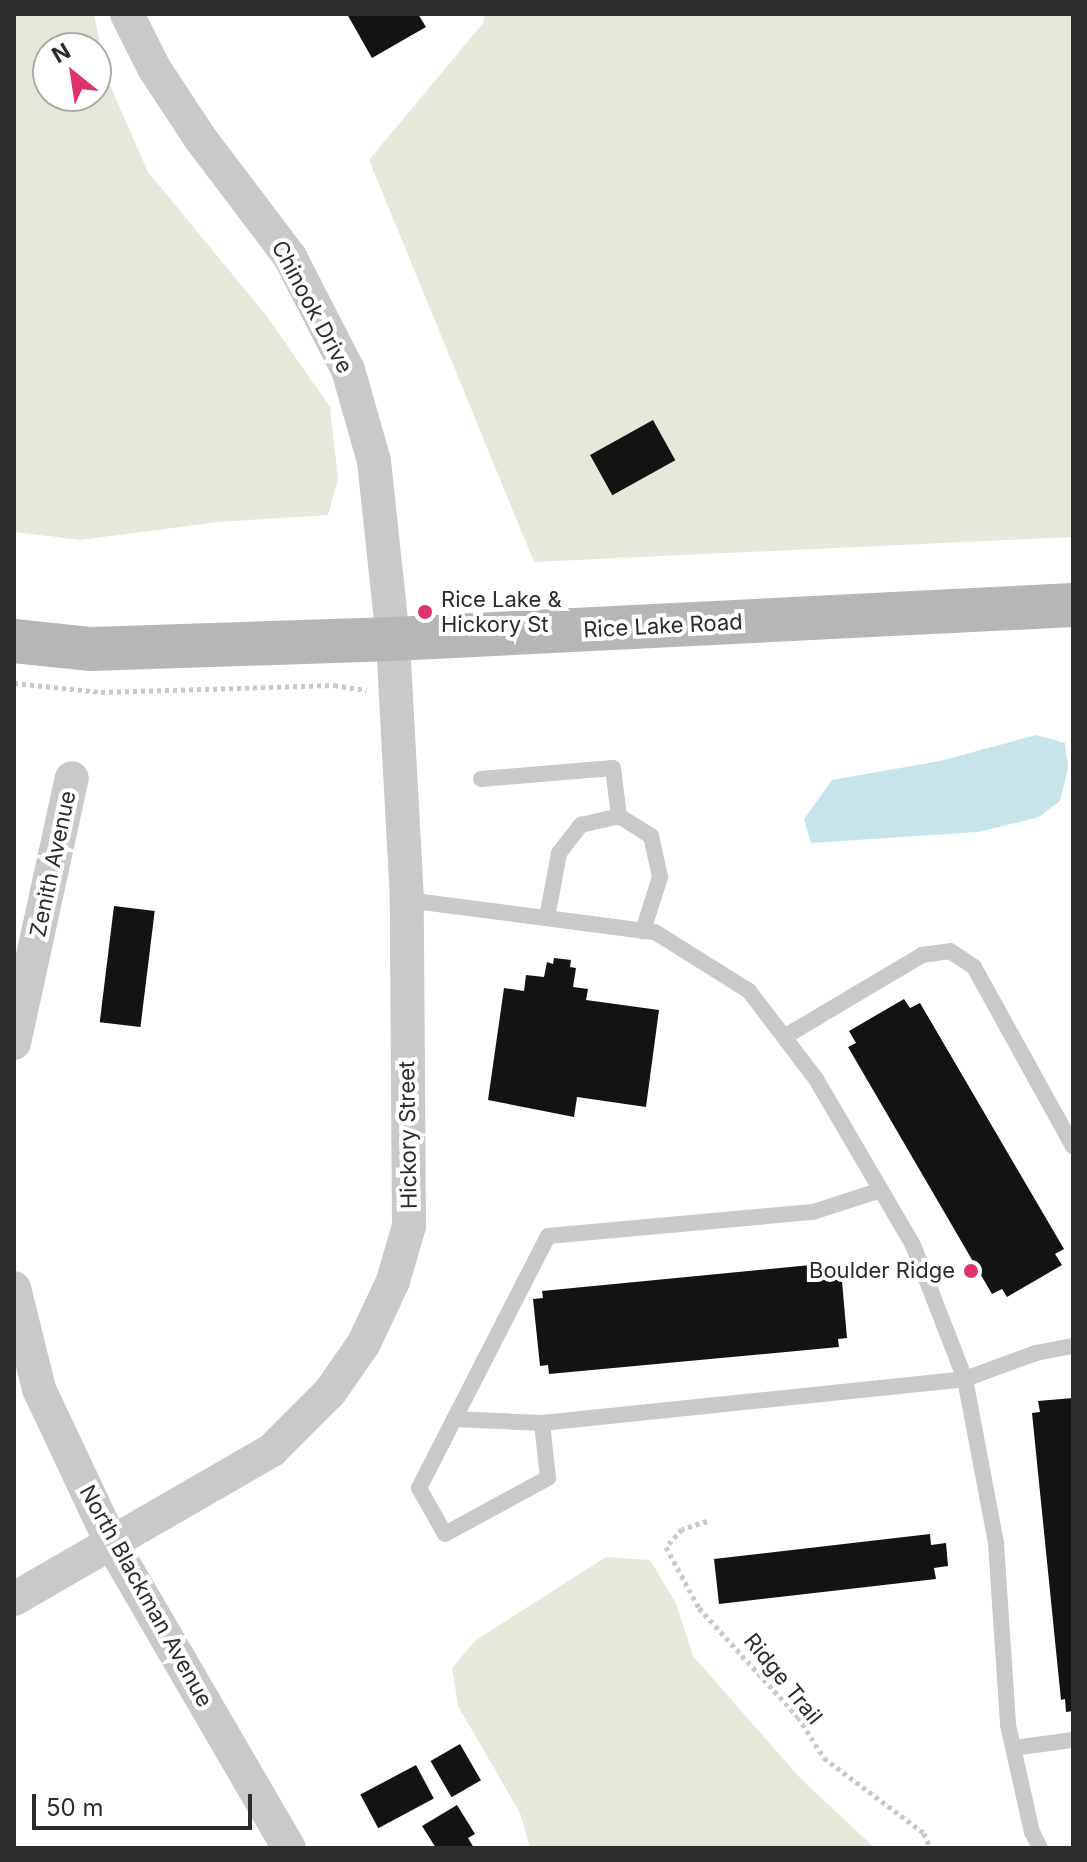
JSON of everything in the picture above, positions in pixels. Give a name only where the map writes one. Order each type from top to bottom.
[{"type":"main road","name":"Rice Lake Road","points":[[14,641],[92,649],[393,639],[1073,605]]},
{"type":"street","name":"Chinook Drive","points":[[127,14],[154,68],[192,126],[290,257],[348,370],[374,461],[393,639]]},
{"type":"street","name":"Hickory Street","points":[[14,1599],[272,1450],[330,1392],[364,1343],[393,1281],[409,1226],[407,900],[393,639]]},
{"type":"street","name":"Zenith Avenue","points":[[14,1043],[72,778]]},
{"type":"street","name":"North Blackman Avenue","points":[[14,1288],[39,1389],[112,1544],[289,1848]]},
{"type":"lane","points":[[481,779],[613,768],[619,816]]},
{"type":"lane","points":[[547,918],[559,853],[581,825],[619,816],[651,836],[660,877],[643,931]]},
{"type":"lane","points":[[523,914],[552,892]]},
{"type":"lane","points":[[407,900],[655,932],[749,991],[816,1079],[913,1245],[965,1379],[996,1543],[1013,1748],[1032,1832],[1040,1848]]},
{"type":"lane","points":[[784,1037],[922,955],[950,951],[974,967],[1073,1146]]},
{"type":"lane","points":[[542,1423],[548,1478],[445,1534],[419,1488],[548,1236],[813,1212],[881,1190]]},
{"type":"lane","points":[[454,1419],[542,1423],[965,1379],[1036,1353],[1073,1346]]},
{"type":"lane","points":[[1013,1748],[1073,1740]]},
{"type":"path","points":[[14,683],[101,692],[334,685],[361,690]]},
{"type":"path","name":"Ridge Trail","points":[[707,1521],[682,1529],[666,1547],[699,1608],[798,1717],[824,1758],[924,1833],[930,1848]]},
{"type":"shaded area","points":[[14,14],[94,14],[98,32],[32,32],[32,112],[112,112],[112,89],[148,172],[266,315],[330,407],[338,479],[328,515],[219,522],[80,540],[14,532]]},
{"type":"shaded area","points":[[484,14],[1073,14],[1073,537],[534,562],[369,160],[484,22]]},
{"type":"shaded area","points":[[606,1557],[650,1560],[676,1603],[693,1656],[802,1780],[875,1848],[530,1848],[520,1813],[458,1706],[452,1668],[476,1640]]},
{"type":"water","points":[[1036,735],[1065,743],[1068,769],[1060,801],[1039,817],[978,832],[811,843],[804,819],[832,780],[940,761]]},
{"type":"building","points":[[347,14],[418,14],[426,27],[372,58]]},
{"type":"building","points":[[653,420],[675,460],[612,495],[590,455]]},
{"type":"building","points":[[114,906],[155,911],[140,1027],[100,1022]]},
{"type":"building","points":[[554,958],[571,960],[570,967],[576,968],[573,987],[588,989],[586,1000],[659,1010],[646,1107],[577,1097],[574,1117],[488,1100],[504,988],[524,991],[526,975],[544,977],[547,962],[553,964]]},
{"type":"building","points":[[904,999],[910,1008],[920,1003],[1064,1249],[1055,1254],[1062,1265],[1007,1297],[1002,1289],[992,1294],[848,1047],[856,1043],[849,1031]]},
{"type":"building","points":[[831,1263],[832,1270],[841,1270],[847,1338],[838,1339],[839,1347],[549,1374],[548,1365],[540,1366],[533,1299],[543,1298],[542,1291]]},
{"type":"building","points":[[1073,1398],[1073,1711],[1066,1712],[1065,1699],[1061,1700],[1032,1413],[1040,1412],[1038,1401]]},
{"type":"building","points":[[930,1534],[931,1545],[946,1543],[948,1566],[934,1568],[936,1579],[719,1604],[714,1559]]},
{"type":"building","points":[[460,1744],[481,1780],[452,1797],[431,1761]]},
{"type":"building","points":[[416,1765],[434,1799],[378,1828],[360,1795]]},
{"type":"building","points":[[457,1805],[475,1834],[468,1838],[474,1848],[436,1848],[422,1826]]},
{"type":"place","name":"Rice Lake & Hickory St","points":[[425,612]]},
{"type":"place","name":"Boulder Ridge","points":[[971,1271]]}]
